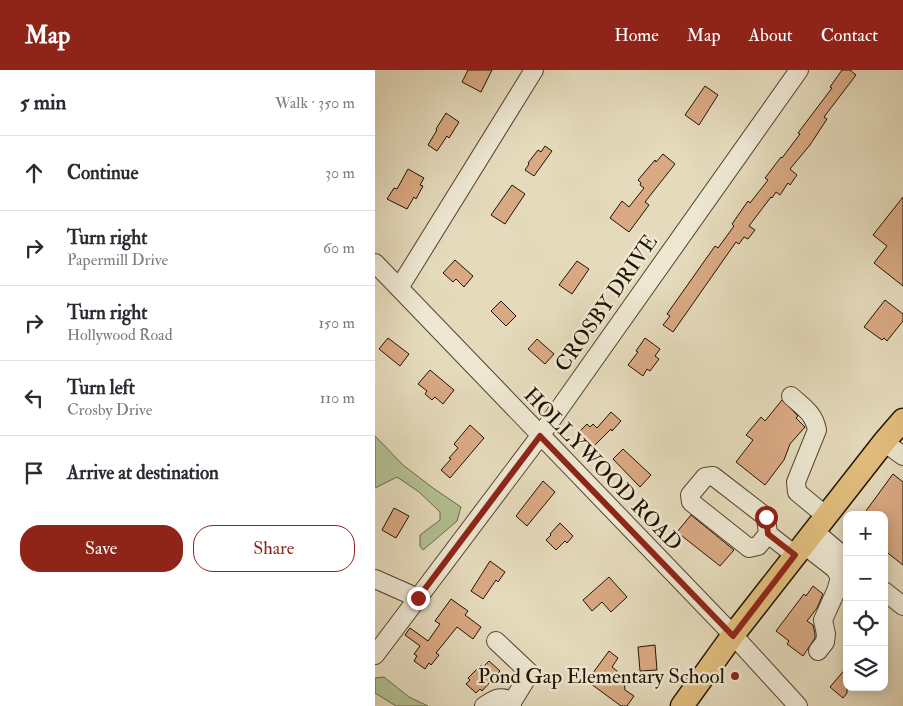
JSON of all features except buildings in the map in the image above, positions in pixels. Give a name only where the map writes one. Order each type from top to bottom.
[{"type":"main road","points":[[682,706],[733,636],[903,420]]},
{"type":"street","points":[[399,288],[533,70]]},
{"type":"street","name":"CROSBY DRIVE","points":[[375,655],[540,436],[789,79],[799,70]]},
{"type":"street","name":"HOLLYWOOD ROAD","points":[[375,263],[798,706]]},
{"type":"street","points":[[791,396],[810,413],[817,430],[796,482],[797,492],[810,537],[840,578],[823,620],[826,634],[825,642],[818,651]]},
{"type":"street","points":[[884,442],[903,456]]},
{"type":"street","points":[[713,476],[766,517],[768,534],[758,546],[749,548],[691,502],[690,495],[705,477],[713,476]]},
{"type":"street","points":[[768,534],[810,537],[843,557]]},
{"type":"street","points":[[375,579],[418,598]]},
{"type":"street","points":[[888,593],[903,606]]},
{"type":"street","points":[[483,706],[498,697],[507,698],[512,704],[530,672],[496,641]]},
{"type":"green space","points":[[375,436],[403,465],[461,507],[457,521],[423,550],[420,546],[420,535],[440,520],[440,512],[419,492],[397,477],[375,488]]},
{"type":"green space","points":[[384,677],[409,697],[428,706],[396,706],[375,693],[375,678]]},
{"type":"place","name":"Pond Gap Elementary School","points":[[735,676]]},
{"type":"route","points":[[418,598],[540,436],[733,636],[795,555],[768,534],[766,517]]}]
